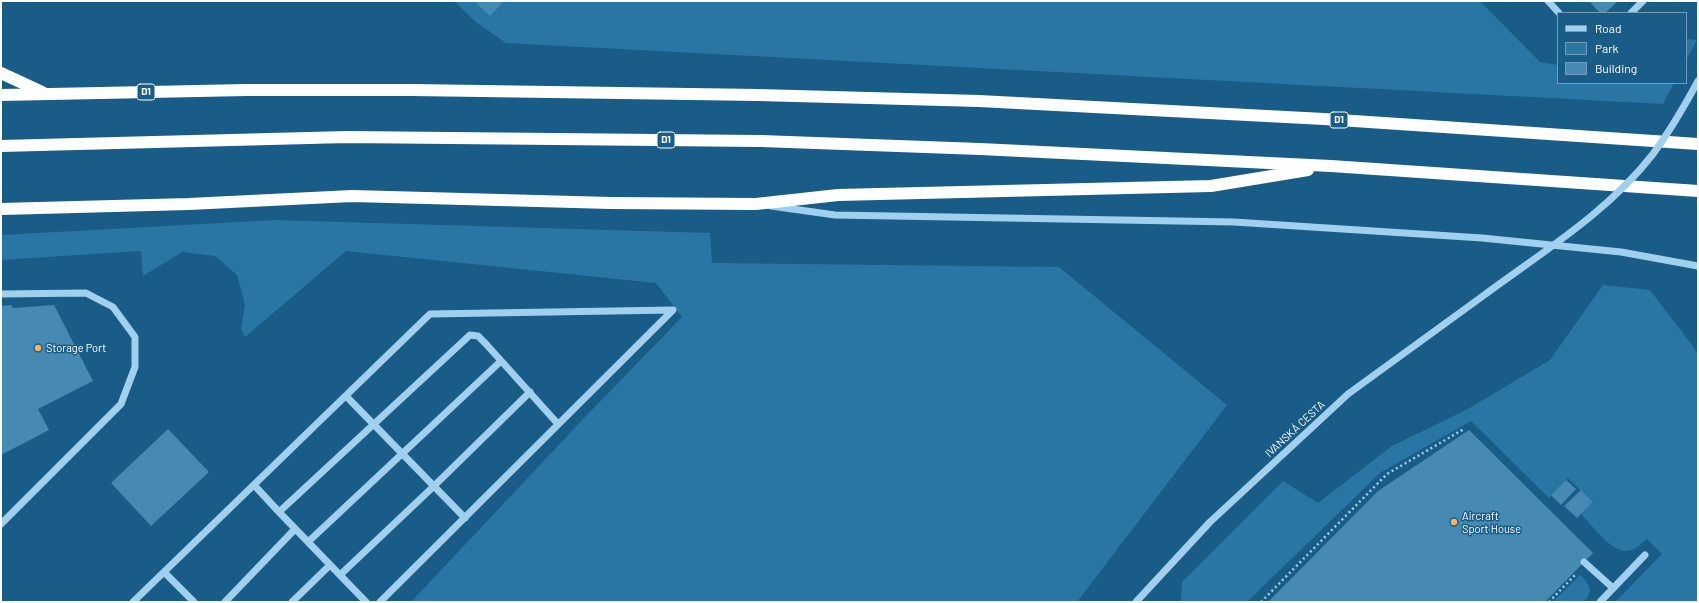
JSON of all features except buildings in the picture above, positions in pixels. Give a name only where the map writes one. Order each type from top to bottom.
[{"type":"highway","points":[[1,73],[45,93]]},
{"type":"highway","name":"D1","points":[[1,95],[45,93],[412,90],[758,95],[964,101],[1316,119],[1698,144]]},
{"type":"highway","name":"D1","points":[[1,146],[347,137],[761,141],[980,149],[1331,166],[1698,191]]},
{"type":"highway","points":[[1,209],[189,204],[352,196],[611,203],[756,204],[838,195],[1211,186],[1331,166]]},
{"type":"street","points":[[1548,1],[1558,12]]},
{"type":"street","points":[[1632,12],[1643,1]]},
{"type":"street","name":"IVANSKÁ CESTA","points":[[1136,602],[1210,522],[1348,394],[1570,232],[1627,183],[1661,142],[1679,116],[1698,81]]},
{"type":"street","points":[[756,204],[836,215],[1234,222],[1452,236],[1621,252],[1698,266]]},
{"type":"street","points":[[1,294],[86,293],[113,307],[135,337],[135,367],[121,404],[1,524]]},
{"type":"street","points":[[133,602],[430,314],[672,310],[380,602]]},
{"type":"street","points":[[278,512],[470,335],[478,336],[558,424]]},
{"type":"street","points":[[308,542],[502,361]]},
{"type":"street","points":[[340,575],[530,392]]},
{"type":"street","points":[[346,396],[465,518]]},
{"type":"street","points":[[254,485],[278,512],[366,602]]},
{"type":"street","points":[[225,602],[295,529]]},
{"type":"street","points":[[1600,602],[1646,555]]},
{"type":"street","points":[[1584,562],[1613,588]]},
{"type":"street","points":[[292,602],[330,565]]},
{"type":"street","points":[[164,572],[194,602]]},
{"type":"path","points":[[1261,602],[1387,474],[1464,429]]},
{"type":"path","points":[[1549,602],[1578,573]]},
{"type":"green space","points":[[454,1],[1480,1],[1540,62],[1557,65],[1557,84],[1673,84],[1663,104],[506,43],[476,22]]},
{"type":"green space","points":[[1687,39],[1697,40],[1687,58]]},
{"type":"green space","points":[[275,220],[710,233],[712,263],[1059,267],[1227,405],[1077,602],[411,602],[586,416],[682,317],[656,283],[346,251],[245,337],[241,328],[245,305],[237,275],[215,256],[182,252],[143,276],[141,251],[1,260],[1,235]]},
{"type":"green space","points":[[1603,285],[1650,290],[1698,353],[1698,602],[1615,602],[1662,554],[1647,539],[1629,551],[1620,550],[1614,547],[1602,537],[1581,514],[1593,502],[1568,478],[1549,498],[1471,421],[1380,473],[1247,602],[1181,602],[1182,582],[1283,481],[1318,503],[1392,446],[1468,409],[1550,360]]},
{"type":"green space","points":[[1580,575],[1587,582],[1590,590],[1587,598],[1583,602],[1553,602]]},
{"type":"place","name":"Storage Port","points":[[38,348]]},
{"type":"place","name":"Aircraft Sport House","points":[[1454,522]]}]
